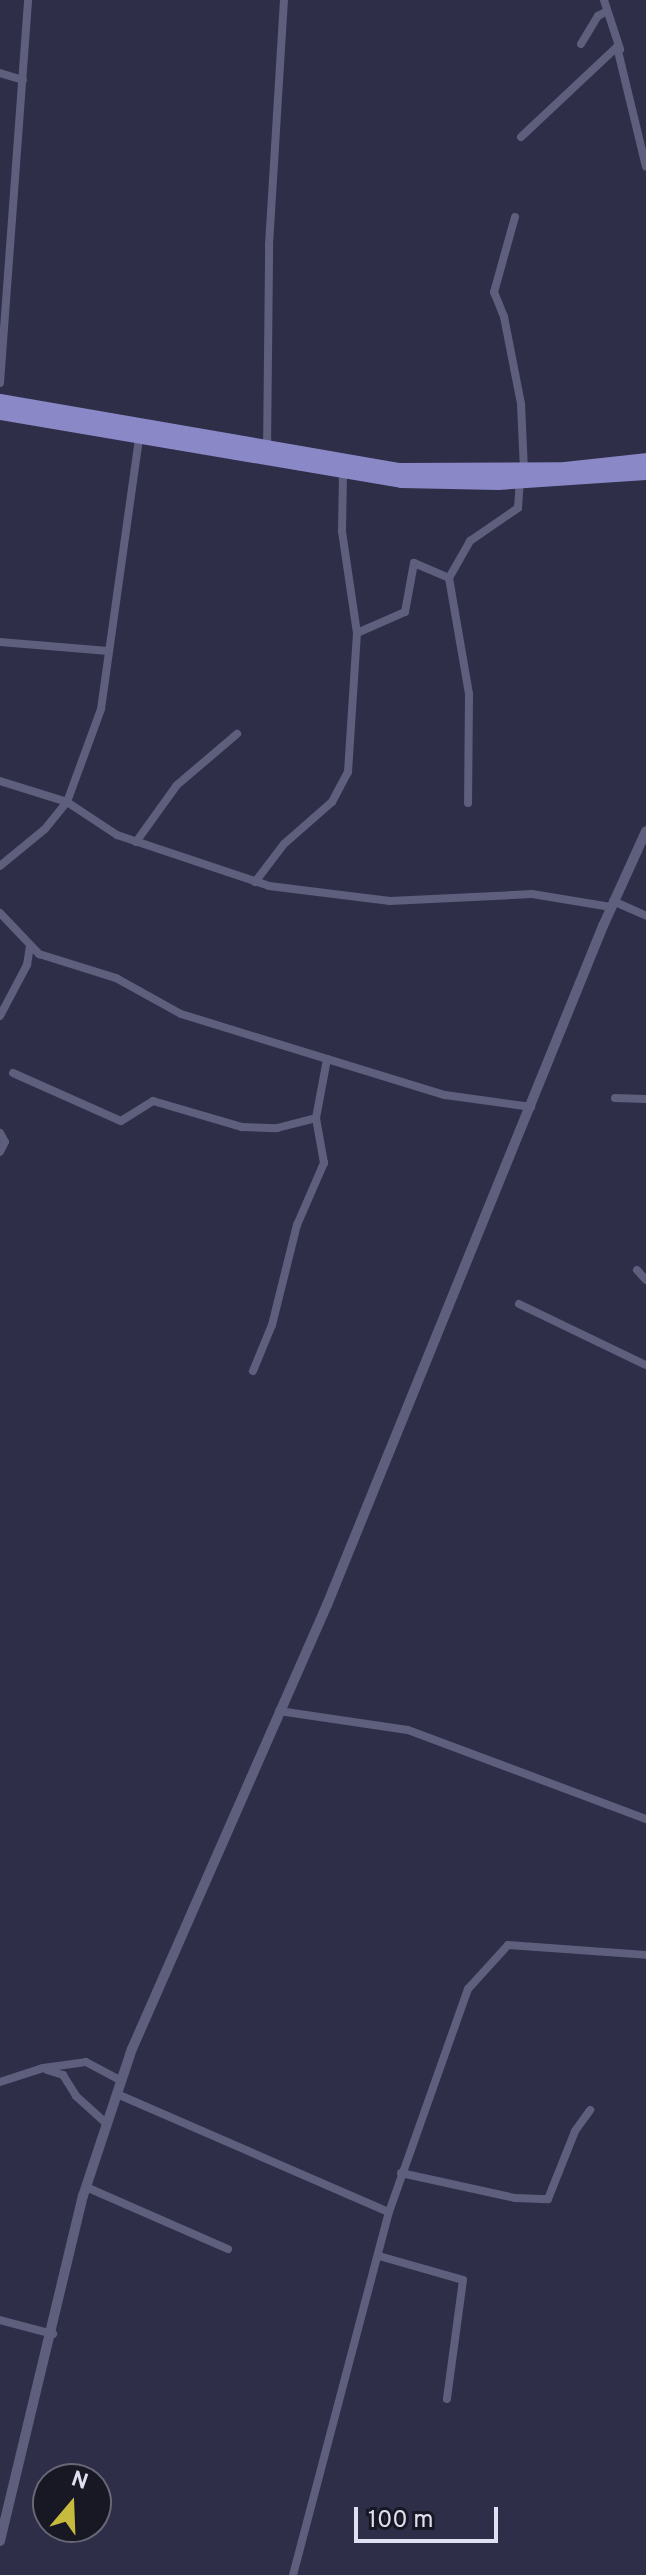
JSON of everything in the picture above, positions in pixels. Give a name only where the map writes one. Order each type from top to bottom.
[{"type":"main road","points":[[0,401],[343,473],[401,481],[646,473]]},
{"type":"main road","points":[[0,413],[139,438],[266,456],[401,470],[522,476],[646,460]]},
{"type":"street","points":[[0,383],[28,0]]},
{"type":"street","points":[[266,456],[269,245],[284,0]]},
{"type":"street","points":[[604,0],[620,49],[646,167]]},
{"type":"street","points":[[581,44],[598,16],[607,11]]},
{"type":"street","points":[[521,137],[620,49]]},
{"type":"street","points":[[0,73],[23,80]]},
{"type":"street","points":[[468,803],[469,694],[449,578],[463,548],[518,508],[522,476],[521,404],[504,317],[494,292],[515,217]]},
{"type":"street","points":[[0,866],[67,802],[101,709],[139,438]]},
{"type":"street","points":[[255,882],[284,844],[332,802],[348,772],[357,633],[342,531],[343,473]]},
{"type":"street","points":[[357,633],[405,612],[414,563],[449,578]]},
{"type":"street","points":[[0,642],[109,651]]},
{"type":"street","points":[[136,842],[177,785],[237,734]]},
{"type":"street","points":[[0,781],[67,802],[136,842],[255,882],[390,901],[532,894],[612,904],[646,916]]},
{"type":"street","points":[[0,2541],[53,2334],[86,2187],[121,2081],[531,1107],[612,904],[646,831]]},
{"type":"street","points":[[0,913],[40,955],[116,978],[181,1014],[445,1095],[531,1107]]},
{"type":"street","points":[[0,1016],[27,965],[30,947]]},
{"type":"street","points":[[27,965],[40,955]]},
{"type":"street","points":[[253,1371],[272,1325],[297,1225],[324,1163],[316,1118],[327,1059]]},
{"type":"street","points":[[13,1073],[121,1121],[153,1101],[242,1127],[277,1128],[316,1118]]},
{"type":"street","points":[[615,1098],[646,1099]]},
{"type":"street","points":[[0,1133],[5,1142],[0,1152]]},
{"type":"street","points":[[637,1270],[646,1280]]},
{"type":"street","points":[[519,1304],[646,1365]]},
{"type":"street","points":[[279,1711],[408,1730],[646,1819]]},
{"type":"street","points":[[293,2575],[389,2212],[461,2003],[508,1945],[646,1955]]},
{"type":"street","points":[[0,2082],[43,2068],[86,2062],[121,2081]]},
{"type":"street","points":[[43,2068],[63,2075],[76,2096],[107,2124]]},
{"type":"street","points":[[117,2094],[389,2212]]},
{"type":"street","points":[[401,2173],[515,2198],[548,2199],[575,2131],[590,2110]]},
{"type":"street","points":[[86,2187],[228,2249]]},
{"type":"street","points":[[379,2256],[463,2280],[447,2399]]},
{"type":"street","points":[[0,2320],[53,2334]]}]
